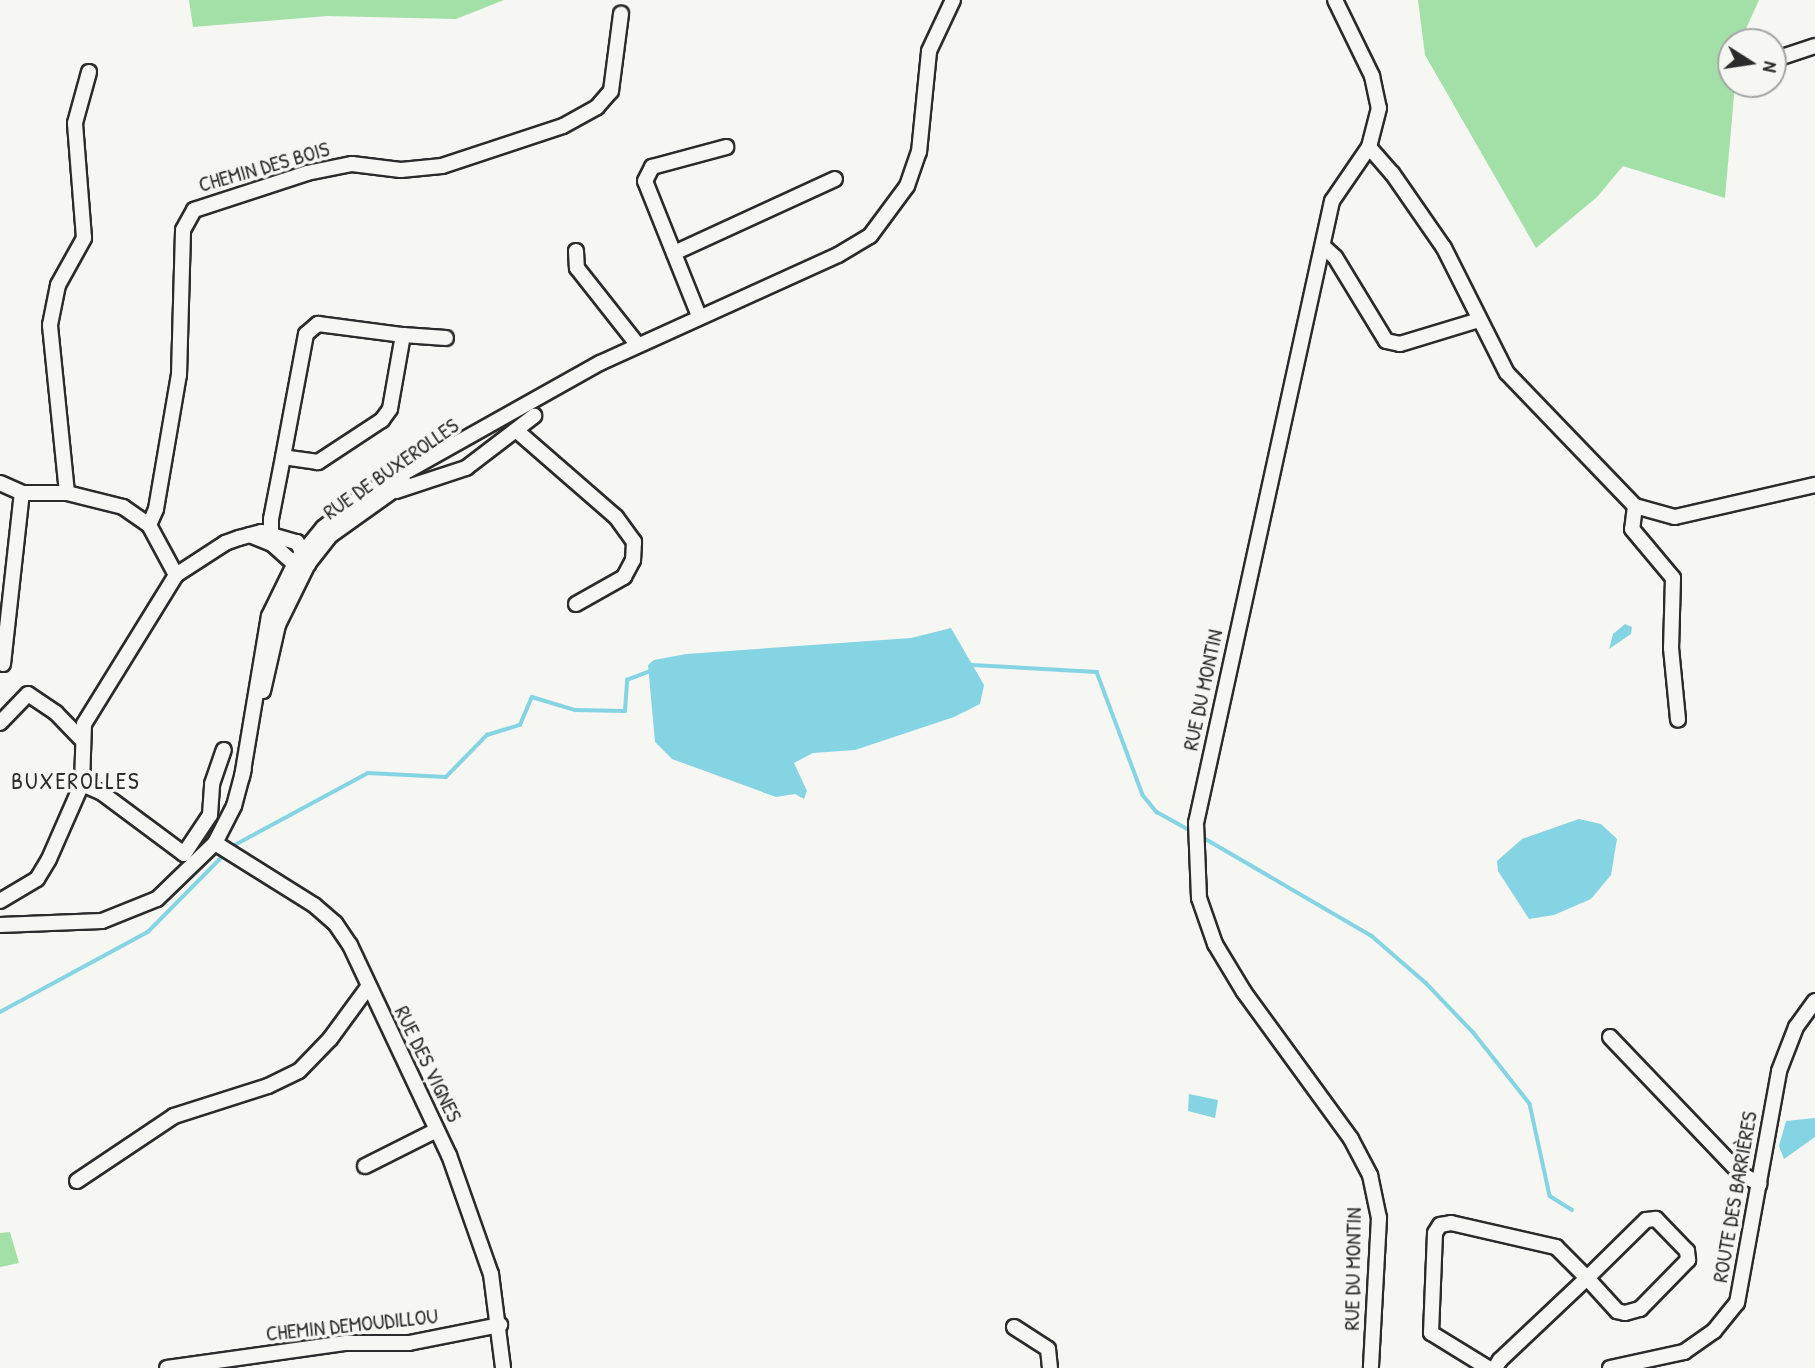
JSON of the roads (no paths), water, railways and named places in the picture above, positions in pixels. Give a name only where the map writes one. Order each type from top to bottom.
[{"type":"street","name":"RUE DE BUXEROLLES","points":[[0,925],[72,924],[128,913],[175,886],[215,843],[234,806],[242,777],[263,639],[282,584],[361,497],[637,344],[838,255],[870,236],[891,214],[919,152],[929,51],[953,0]]},
{"type":"street","name":"RUE DU MONTIN","points":[[1335,0],[1372,76],[1379,108],[1369,147],[1332,201],[1196,823],[1199,898],[1215,944],[1244,992],[1351,1139],[1370,1175],[1379,1218],[1371,1368]]},
{"type":"street","name":"CHEMIN DES BOIS","points":[[149,524],[156,509],[179,375],[183,230],[194,210],[307,173],[352,164],[401,170],[442,166],[563,126],[597,107],[611,91],[621,14]]},
{"type":"street","points":[[1787,55],[1815,46]]},
{"type":"street","points":[[67,494],[50,325],[58,285],[83,238],[75,123],[80,92],[89,72]]},
{"type":"street","points":[[699,316],[645,181],[652,167],[726,147]]},
{"type":"street","points":[[1369,147],[1392,173],[1444,248],[1507,373],[1635,506],[1675,517],[1815,485]]},
{"type":"street","points":[[674,253],[835,179]]},
{"type":"street","points":[[1323,246],[1335,257],[1386,341],[1400,344],[1479,320]]},
{"type":"street","points":[[576,251],[577,268],[637,344]]},
{"type":"street","points":[[271,532],[306,334],[318,324],[446,338]]},
{"type":"street","points":[[283,457],[318,462],[382,420],[390,410],[404,335]]},
{"type":"street","points":[[389,493],[431,483],[492,452],[534,416]]},
{"type":"street","points":[[517,431],[616,517],[634,542],[633,560],[624,577],[576,604]]},
{"type":"street","name":"RUE DE BUXEROLLES","points":[[303,558],[389,493],[482,432]]},
{"type":"street","points":[[482,432],[492,452]]},
{"type":"street","points":[[11,489],[67,494],[123,507],[149,524],[176,575]]},
{"type":"street","points":[[0,500],[11,489]]},
{"type":"street","points":[[3,664],[11,489]]},
{"type":"street","points":[[1635,506],[1632,529],[1673,578],[1671,648],[1678,720]]},
{"type":"street","points":[[0,901],[37,879],[82,784],[80,738],[84,724],[176,575],[225,543],[271,532],[303,558]]},
{"type":"street","points":[[250,535],[303,558]]},
{"type":"street","points":[[0,723],[27,694],[56,713],[80,738]]},
{"type":"street","points":[[82,784],[102,793],[184,854],[210,815],[212,783],[224,750]]},
{"type":"street","name":"RUE DES VIGNES","points":[[215,843],[335,923],[437,1130],[491,1274],[500,1325],[503,1368]]},
{"type":"street","points":[[77,1181],[174,1116],[268,1087],[299,1071],[330,1039],[368,987]]},
{"type":"street","name":"ROUTE DES BARRIÈRES","points":[[1610,1368],[1684,1352],[1729,1314],[1743,1282],[1779,1071],[1796,1027],[1815,1001]]},
{"type":"street","points":[[1611,1037],[1741,1174],[1760,1184]]},
{"type":"street","points":[[365,1166],[437,1130]]},
{"type":"street","points":[[1488,1368],[1431,1333],[1435,1233],[1440,1225],[1451,1223],[1548,1244],[1587,1278],[1617,1311],[1625,1313],[1649,1299],[1688,1260],[1687,1251],[1656,1219],[1646,1220],[1587,1278],[1495,1368]]},
{"type":"street","name":"CHEMIN DEMOUDILLOU","points":[[167,1368],[346,1343],[410,1343],[500,1325]]},
{"type":"street","points":[[1014,1327],[1048,1349],[1050,1368]]},
{"type":"water","points":[[1625,624],[1632,627],[1631,634],[1609,649],[1613,634]]},
{"type":"water","points":[[951,628],[984,685],[980,704],[954,717],[855,750],[813,753],[794,763],[807,791],[804,799],[795,794],[776,797],[672,759],[655,742],[648,665],[654,660],[686,654],[911,638]]},
{"type":"water","points":[[1579,819],[1601,824],[1617,839],[1611,875],[1591,899],[1554,915],[1529,919],[1498,871],[1497,861],[1522,839]]},
{"type":"water","points":[[1189,1094],[1218,1100],[1215,1118],[1188,1111]]},
{"type":"water","points":[[1815,1118],[1815,1137],[1784,1159],[1779,1146],[1786,1121]]},
{"type":"waterway","points":[[972,665],[1097,672],[1143,795],[1157,812],[1188,829]]},
{"type":"waterway","points":[[233,846],[368,773],[446,777],[487,735],[520,725],[532,697],[575,710],[625,711],[627,680],[650,671]]},
{"type":"waterway","points":[[1204,838],[1372,936],[1426,983],[1474,1033],[1530,1104],[1550,1196],[1572,1210]]},
{"type":"waterway","points":[[0,1012],[148,932],[221,858]]},
{"type":"district","name":"BUXEROLLES","points":[[76,781]]}]
